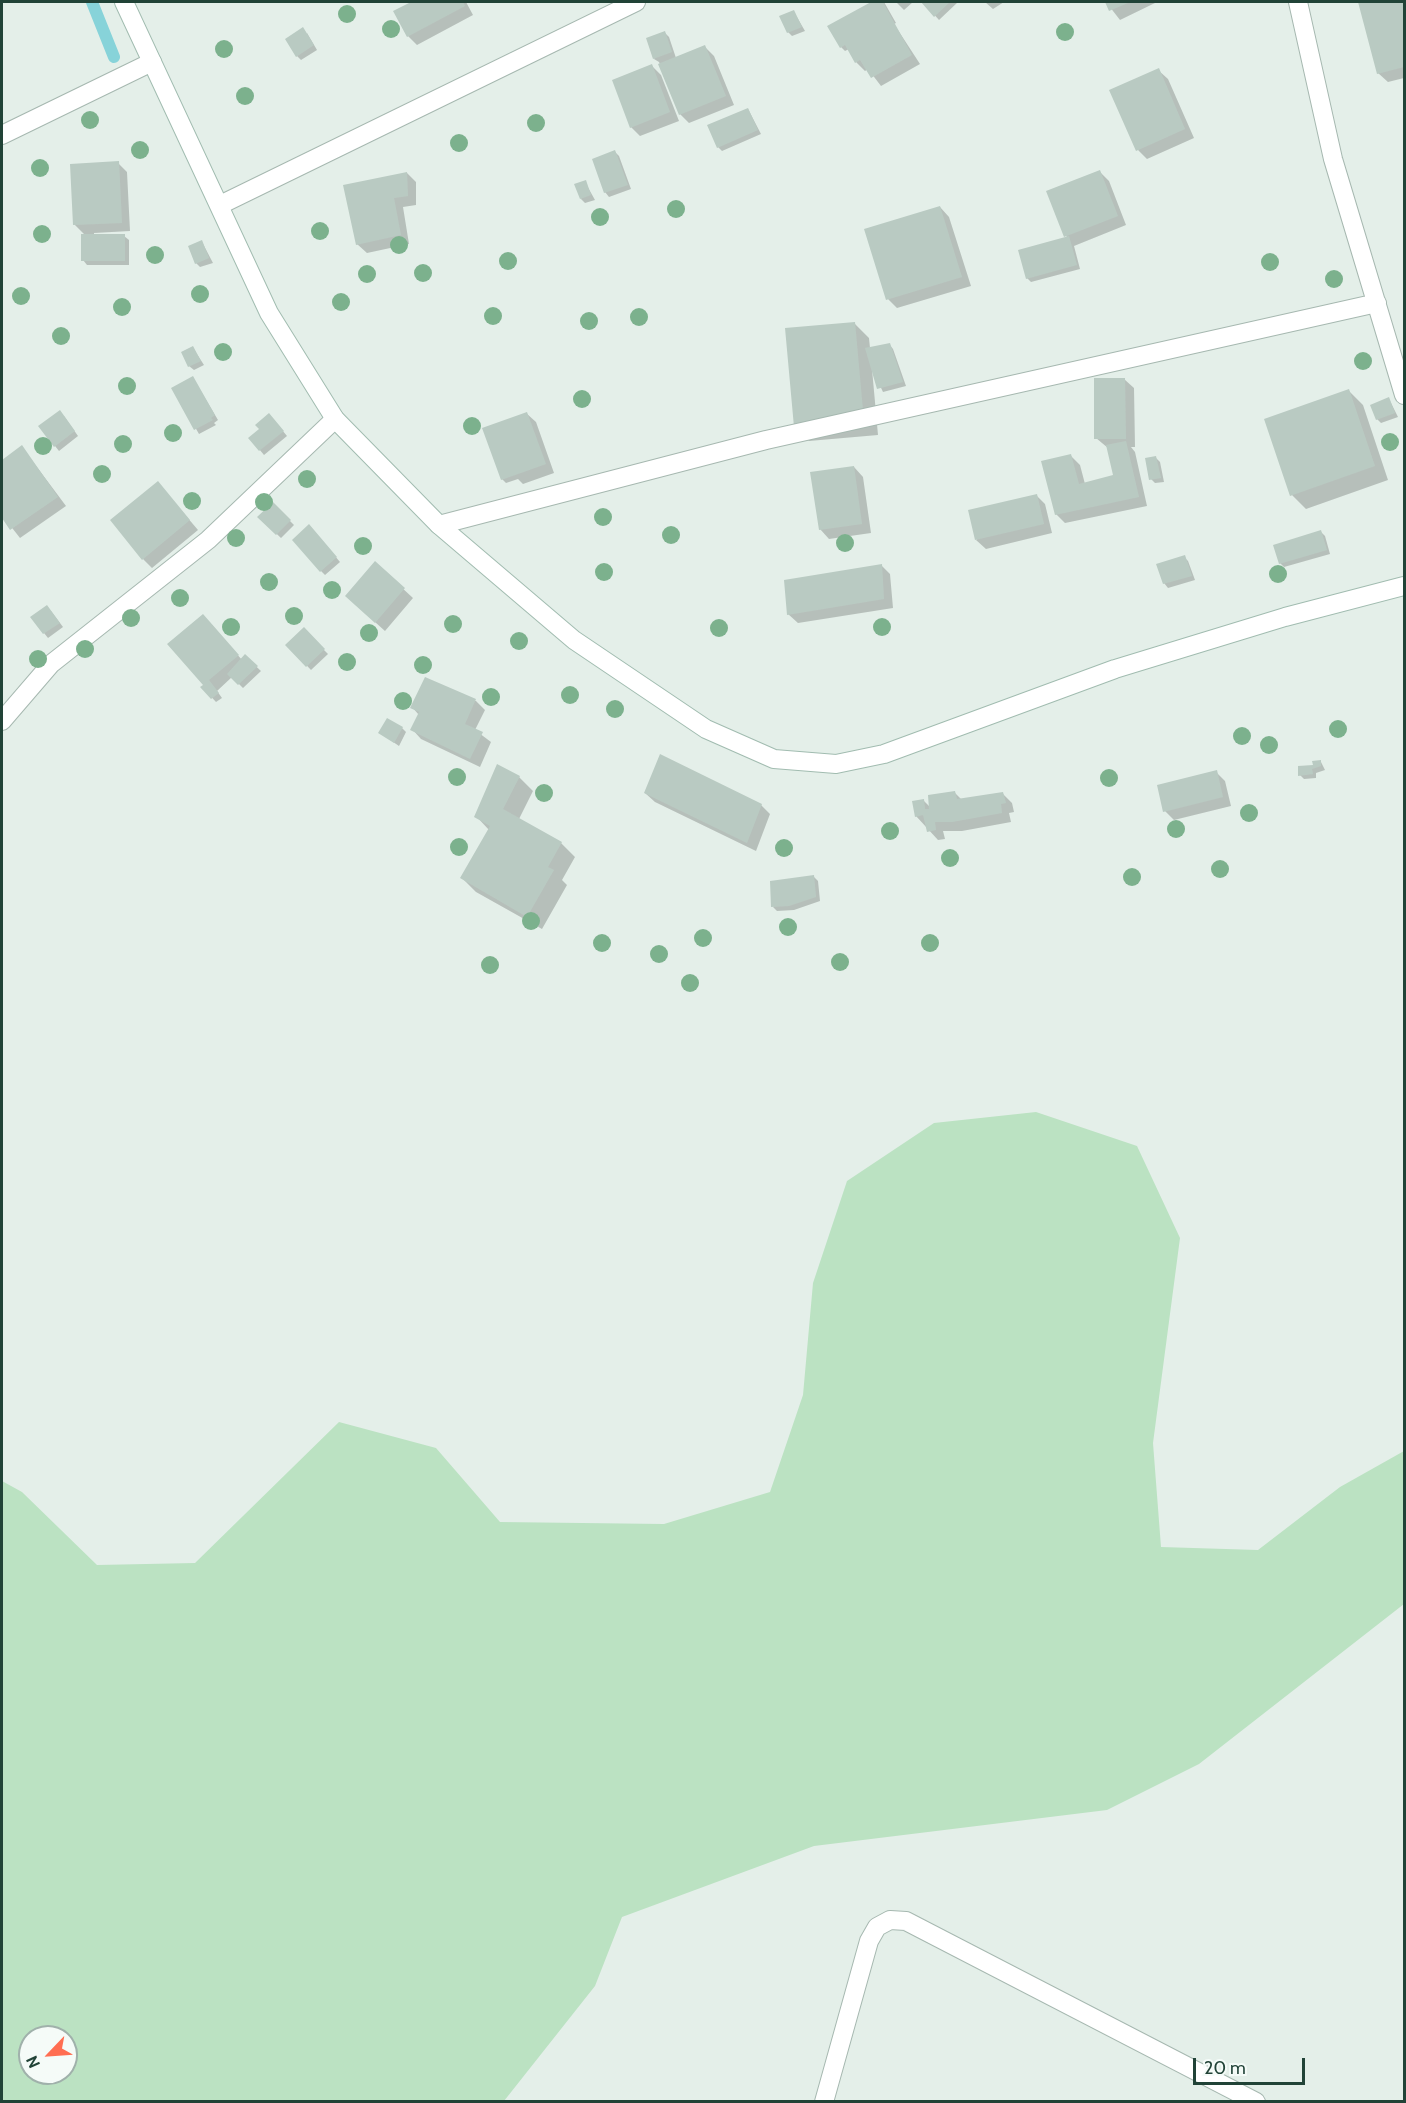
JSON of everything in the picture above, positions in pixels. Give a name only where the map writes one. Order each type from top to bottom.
[{"type":"street","points":[[124,2],[269,313],[335,419],[439,525],[574,640],[706,729],[774,759],[836,764],[884,754],[1115,669],[1285,617],[1404,586]]},
{"type":"street","points":[[220,205],[636,2]]},
{"type":"street","points":[[1298,2],[1333,159],[1404,395]]},
{"type":"street","points":[[2,135],[152,62]]},
{"type":"street","points":[[439,525],[765,440],[1377,303]]},
{"type":"street","points":[[2,722],[51,664],[208,540],[335,419]]},
{"type":"street","points":[[824,2102],[869,1941],[877,1927],[890,1920],[906,1921],[1256,2102]]},
{"type":"green space","points":[[1036,1112],[1137,1146],[1180,1238],[1153,1443],[1161,1547],[1258,1550],[1340,1487],[1404,1451],[1404,1604],[1199,1764],[1107,1810],[814,1846],[622,1917],[595,1986],[504,2101],[2,2101],[2,1481],[22,1492],[97,1565],[195,1563],[339,1422],[436,1448],[500,1522],[664,1524],[770,1492],[803,1395],[813,1283],[847,1181],[934,1123]]},
{"type":"building","points":[[411,2],[463,2],[465,6],[407,37],[393,11]]},
{"type":"building","points":[[871,2],[883,2],[912,55],[871,78],[860,60],[855,63],[845,45],[840,48],[827,26]]},
{"type":"building","points":[[921,2],[950,2],[934,17]]},
{"type":"building","points":[[1105,2],[1130,2],[1109,11]]},
{"type":"building","points":[[1358,2],[1404,2],[1404,67],[1377,74]]},
{"type":"building","points":[[794,10],[802,27],[787,33],[779,16]]},
{"type":"building","points":[[303,27],[314,45],[296,57],[285,39]]},
{"type":"building","points":[[665,31],[672,52],[653,59],[646,38]]},
{"type":"building","points":[[705,45],[726,96],[679,115],[658,64]]},
{"type":"building","points":[[652,64],[670,112],[630,128],[612,80]]},
{"type":"building","points":[[1159,68],[1185,129],[1136,151],[1109,90]]},
{"type":"building","points":[[748,108],[758,130],[717,148],[707,125]]},
{"type":"building","points":[[615,150],[628,185],[604,193],[592,159]]},
{"type":"building","points":[[119,161],[122,223],[73,225],[70,164]]},
{"type":"building","points":[[1100,170],[1118,216],[1064,237],[1046,191]]},
{"type":"building","points":[[407,172],[408,196],[394,198],[401,235],[356,245],[343,185]]},
{"type":"building","points":[[586,180],[591,195],[580,199],[574,184]]},
{"type":"building","points":[[940,206],[962,277],[886,300],[864,229]]},
{"type":"building","points":[[81,234],[125,234],[125,261],[81,261]]},
{"type":"building","points":[[1069,236],[1077,265],[1026,279],[1018,250]]},
{"type":"building","points":[[202,240],[209,258],[195,264],[188,246]]},
{"type":"building","points":[[855,322],[864,422],[794,427],[785,328]]},
{"type":"building","points":[[890,343],[903,382],[877,389],[865,348]]},
{"type":"building","points":[[193,346],[201,361],[188,367],[181,352]]},
{"type":"building","points":[[193,376],[215,415],[211,418],[213,420],[194,430],[171,388]]},
{"type":"building","points":[[1094,378],[1125,378],[1126,439],[1094,439]]},
{"type":"building","points":[[1349,389],[1375,466],[1290,496],[1264,419]]},
{"type":"building","points":[[1389,397],[1395,413],[1376,420],[1370,405]]},
{"type":"building","points":[[60,410],[75,431],[54,447],[38,426]]},
{"type":"building","points":[[527,412],[546,464],[501,480],[482,428]]},
{"type":"building","points":[[269,413],[284,431],[259,451],[248,438],[259,429],[255,425]]},
{"type":"building","points":[[1126,441],[1139,497],[1055,515],[1041,461],[1071,454],[1079,484],[1113,475],[1106,445]]},
{"type":"building","points":[[22,445],[58,497],[10,530],[2,518],[2,460]]},
{"type":"building","points":[[1156,456],[1161,478],[1149,480],[1145,458]]},
{"type":"building","points":[[854,466],[862,524],[819,530],[810,472]]},
{"type":"building","points":[[158,481],[190,520],[142,560],[110,520]]},
{"type":"building","points":[[1037,494],[1044,524],[975,540],[968,510]]},
{"type":"building","points":[[273,502],[291,520],[276,535],[257,517]]},
{"type":"building","points":[[309,524],[337,557],[320,572],[292,540]]},
{"type":"building","points":[[1321,530],[1327,550],[1279,564],[1273,545]]},
{"type":"building","points":[[1185,555],[1192,576],[1163,584],[1156,564]]},
{"type":"building","points":[[375,561],[405,588],[375,623],[345,596]]},
{"type":"building","points":[[882,564],[884,599],[787,615],[784,580]]},
{"type":"building","points":[[47,605],[60,623],[43,634],[30,617]]},
{"type":"building","points":[[203,614],[239,655],[209,680],[219,693],[211,699],[200,687],[203,685],[167,644]]},
{"type":"building","points":[[304,627],[325,649],[306,667],[285,645]]},
{"type":"building","points":[[245,654],[258,666],[238,685],[227,674]]},
{"type":"building","points":[[425,677],[476,699],[465,724],[483,732],[470,759],[410,730],[419,712],[410,708]]},
{"type":"building","points":[[387,718],[403,727],[394,743],[378,733]]},
{"type":"building","points":[[660,754],[762,804],[747,843],[644,793]]},
{"type":"building","points":[[1321,760],[1321,766],[1312,769],[1313,774],[1298,776],[1298,766],[1313,765],[1312,761]]},
{"type":"building","points":[[497,764],[520,776],[503,809],[562,842],[548,867],[554,870],[527,917],[460,878],[490,826],[474,817]]},
{"type":"building","points":[[1217,770],[1223,797],[1163,812],[1157,785]]},
{"type":"building","points":[[955,791],[957,799],[1003,792],[1006,803],[1001,804],[1002,813],[952,822],[935,822],[936,830],[927,832],[923,815],[915,817],[912,801],[924,799],[925,809],[929,809],[928,795]]},
{"type":"building","points":[[814,875],[816,897],[789,906],[771,907],[770,881]]},
{"type":"waterway","points":[[92,2],[114,57]]}]
